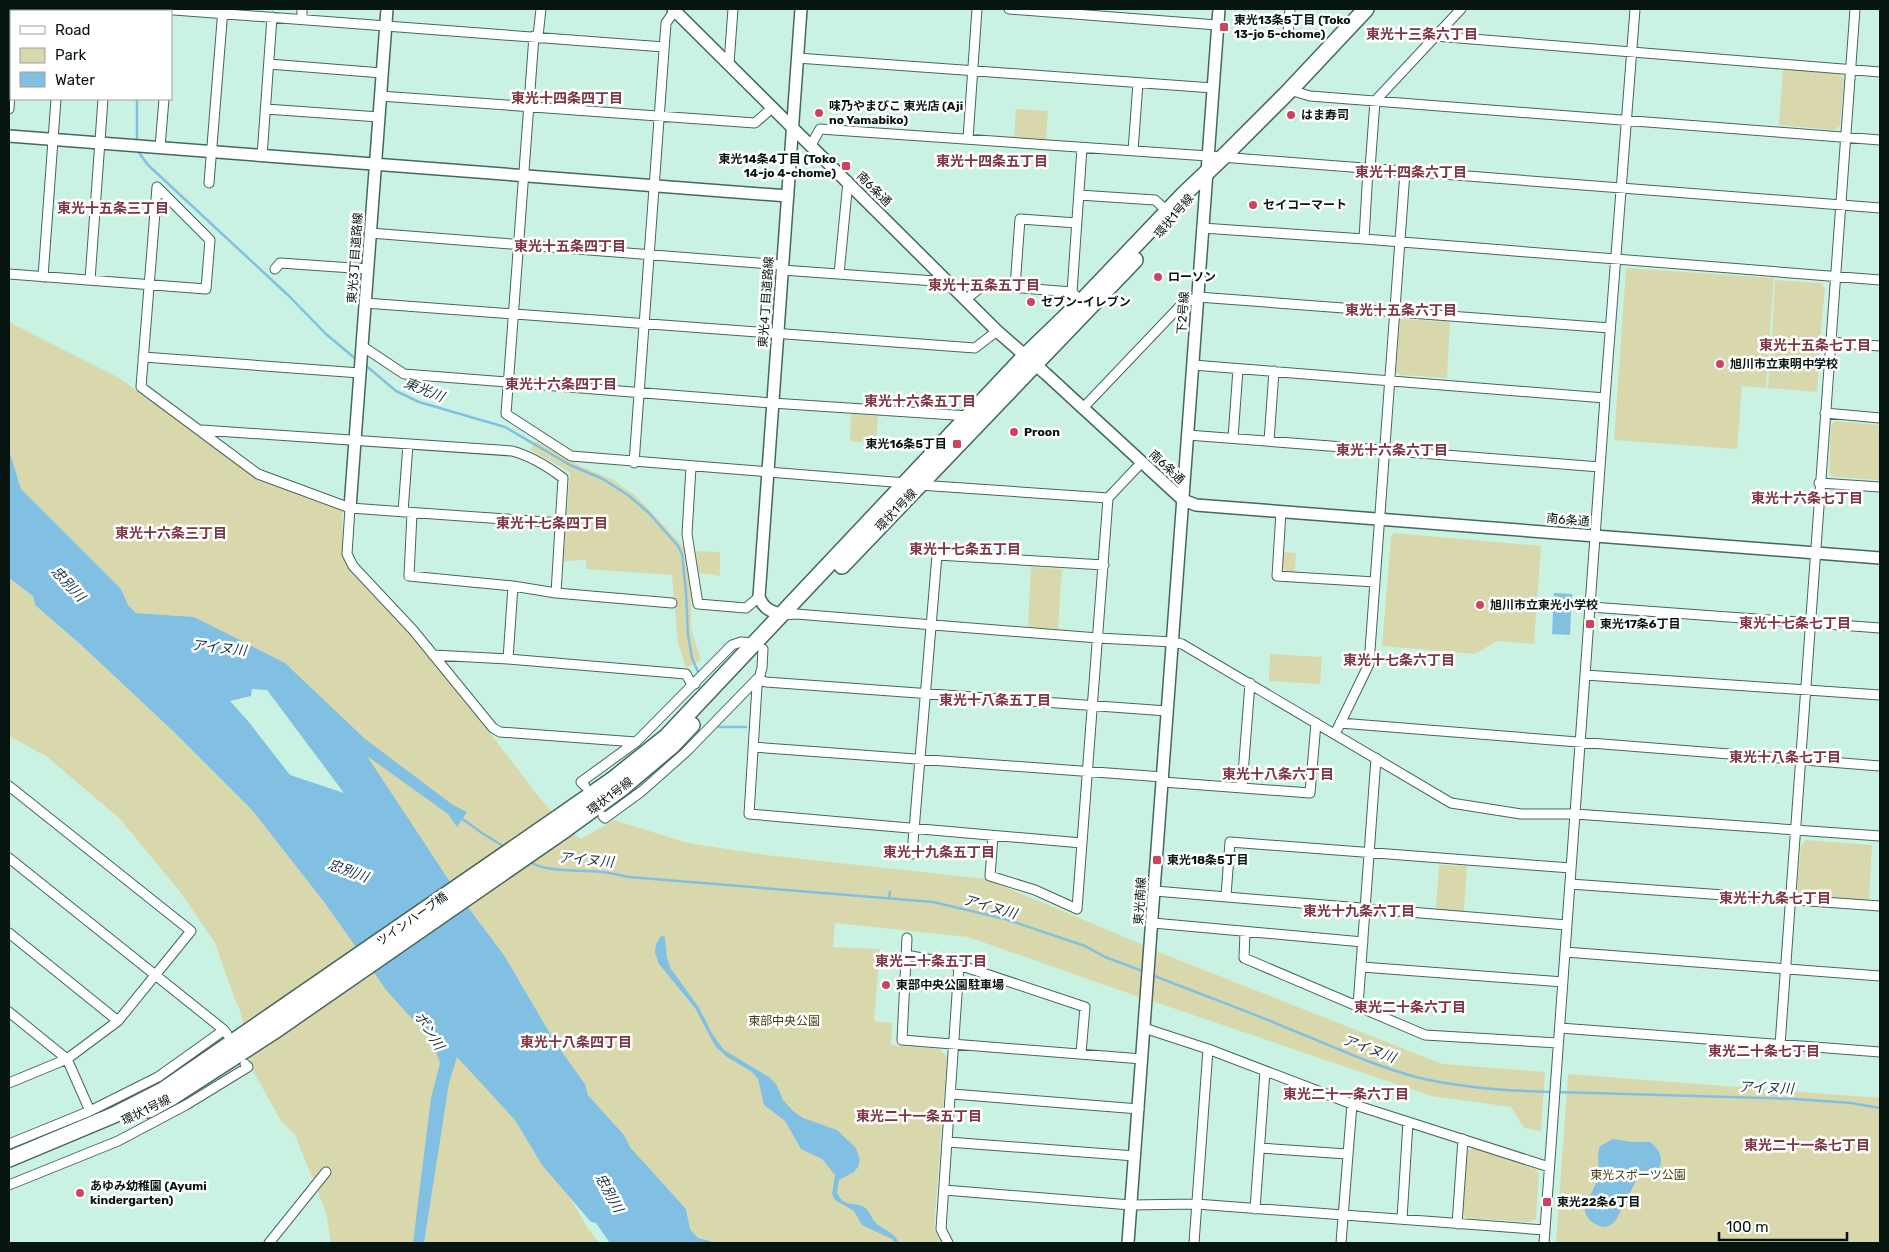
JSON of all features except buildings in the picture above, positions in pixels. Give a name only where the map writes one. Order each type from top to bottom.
[{"type":"main road","name":"環状1号線","points":[[1081,300],[1187,204],[1216,157],[1290,90],[1366,9]]},
{"type":"main road","name":"環状1号線","points":[[562,823],[622,789],[672,746],[759,646],[1030,360],[1081,300],[1207,172]]},
{"type":"main road","name":"ツインハープ橋","points":[[269,1026],[562,823]]},
{"type":"main road","name":"環状1号線","points":[[9,1159],[114,1115],[155,1094],[269,1026]]},
{"type":"main road","name":"環状1号線","points":[[9,1170],[120,1124],[163,1102],[223,1066],[269,1026]]},
{"type":"street","points":[[161,9],[171,10]]},
{"type":"street","points":[[302,9],[302,19]]},
{"type":"street","name":"東光3丁目道路線","points":[[350,508],[387,9]]},
{"type":"street","points":[[541,9],[528,106],[506,414],[571,456],[634,463],[1108,498]]},
{"type":"street","points":[[634,463],[666,23],[674,9]]},
{"type":"street","name":"南6条通","points":[[674,9],[997,331],[1183,500],[1196,506],[1880,558]]},
{"type":"street","points":[[728,63],[733,9]]},
{"type":"street","name":"東光4丁目道路線","points":[[759,597],[801,9]]},
{"type":"street","points":[[968,139],[977,9]]},
{"type":"street","points":[[1009,9],[1089,12],[1218,25]]},
{"type":"street","points":[[1216,157],[1213,88],[1219,9]]},
{"type":"street","points":[[1288,34],[1290,9]]},
{"type":"street","points":[[1364,239],[1375,101],[1462,9]]},
{"type":"street","points":[[1544,1243],[1615,259],[1635,9]]},
{"type":"street","points":[[1780,1045],[1819,482],[1855,9]]},
{"type":"street","points":[[172,10],[222,11],[272,17],[664,47]]},
{"type":"street","points":[[209,183],[222,11]]},
{"type":"street","points":[[262,156],[272,17]]},
{"type":"street","points":[[1436,36],[1880,72]]},
{"type":"street","points":[[797,58],[1213,88]]},
{"type":"street","points":[[269,64],[382,73]]},
{"type":"street","points":[[1133,152],[1138,83]]},
{"type":"street","points":[[1290,90],[1310,96],[1880,140]]},
{"type":"street","points":[[9,109],[10,92]]},
{"type":"street","points":[[380,96],[755,123],[772,108]]},
{"type":"street","points":[[43,277],[56,100]]},
{"type":"street","points":[[90,280],[103,100]]},
{"type":"street","points":[[156,146],[164,100]]},
{"type":"street","points":[[266,109],[379,117]]},
{"type":"street","points":[[810,144],[820,129],[1216,157],[1880,208]]},
{"type":"street","points":[[9,136],[788,196]]},
{"type":"street","points":[[966,299],[984,285],[1015,288],[1081,300],[1077,223],[1082,148]]},
{"type":"street","name":"下2号線","points":[[1183,500],[1207,172]]},
{"type":"street","points":[[1335,734],[1369,664],[1406,172]]},
{"type":"street","points":[[839,274],[848,182]]},
{"type":"street","points":[[9,274],[148,286],[206,289],[210,240],[157,187],[148,286],[141,387],[258,474],[350,508],[561,523]]},
{"type":"street","points":[[1079,196],[1155,200],[1167,211]]},
{"type":"street","points":[[1015,288],[1020,219],[1077,223]]},
{"type":"street","points":[[1202,228],[1880,280]]},
{"type":"street","points":[[370,233],[649,255],[839,274],[949,282]]},
{"type":"street","points":[[275,268],[280,263],[367,269]]},
{"type":"street","points":[[1083,408],[1182,306],[1198,297],[1610,328]]},
{"type":"street","points":[[365,303],[975,348],[997,331]]},
{"type":"street","points":[[1830,342],[1880,346]]},
{"type":"street","points":[[362,350],[404,374],[639,391],[973,420]]},
{"type":"street","points":[[143,357],[360,370]]},
{"type":"street","points":[[1193,365],[1605,398]]},
{"type":"street","points":[[1234,438],[1238,369]]},
{"type":"street","points":[[1269,441],[1274,372]]},
{"type":"street","points":[[1825,414],[1880,418]]},
{"type":"street","points":[[201,430],[512,451],[547,465],[563,478],[556,593]]},
{"type":"street","points":[[1188,435],[1600,467]]},
{"type":"street","points":[[408,444],[407,512],[409,576],[672,604]]},
{"type":"street","points":[[993,836],[990,876],[1035,890],[1077,909],[1108,498],[1142,462]]},
{"type":"street","points":[[690,467],[687,534],[698,604],[746,608],[759,597],[762,605],[768,611],[789,614],[1173,642],[1182,644],[1250,683],[1451,803],[1521,814],[1575,814],[1880,836]]},
{"type":"street","points":[[1819,482],[1880,487]]},
{"type":"street","name":"東光南線","points":[[1128,1243],[1183,500]]},
{"type":"street","points":[[350,508],[347,554],[349,560],[433,655],[493,728],[500,732],[636,742]]},
{"type":"street","points":[[1281,512],[1277,576],[1375,582]]},
{"type":"street","points":[[912,854],[937,555],[1104,565]]},
{"type":"street","points":[[508,659],[514,586]]},
{"type":"street","points":[[1591,607],[1880,628]]},
{"type":"street","points":[[583,784],[636,742],[732,646],[741,642],[759,646],[762,668],[757,679],[686,752],[642,791],[604,817]]},
{"type":"street","points":[[433,655],[508,659],[686,674],[691,683],[694,684]]},
{"type":"street","points":[[1585,674],[1880,695]]},
{"type":"street","points":[[757,679],[766,682],[1168,711]]},
{"type":"street","points":[[757,679],[749,814],[1082,843]]},
{"type":"street","points":[[1242,787],[1250,683]]},
{"type":"street","points":[[753,747],[1088,772],[1310,793],[1316,723]]},
{"type":"street","points":[[1340,723],[1880,766]]},
{"type":"street","points":[[1358,1006],[1376,758]]},
{"type":"street","points":[[9,1083],[67,1059],[118,1021],[156,977],[191,931],[10,790]]},
{"type":"street","points":[[1226,896],[1230,842],[1571,868]]},
{"type":"street","points":[[9,858],[225,1032],[158,1077],[90,1111],[9,1144]]},
{"type":"street","points":[[1570,884],[1880,906]]},
{"type":"street","points":[[1155,890],[1567,925]]},
{"type":"street","points":[[1153,923],[1363,942]]},
{"type":"street","points":[[1245,932],[1244,958],[1425,1035],[1558,1043]]},
{"type":"street","points":[[9,933],[118,1021]]},
{"type":"street","points":[[907,938],[902,1040],[1142,1059]]},
{"type":"street","points":[[1565,952],[1880,976]]},
{"type":"street","points":[[906,955],[959,965],[1085,1008],[1081,1054]]},
{"type":"street","points":[[949,1243],[941,1229],[952,1094],[959,965]]},
{"type":"street","points":[[1362,967],[1563,982]]},
{"type":"street","points":[[9,1012],[67,1059],[90,1111]]},
{"type":"street","points":[[1144,1028],[1208,1049],[1352,1104],[1549,1167]]},
{"type":"street","points":[[1560,1028],[1880,1052]]},
{"type":"street","points":[[1194,1243],[1208,1049]]},
{"type":"street","points":[[9,1184],[118,1140],[186,1105],[248,1068],[246,1064]]},
{"type":"street","points":[[1255,1209],[1265,1071]]},
{"type":"street","points":[[952,1094],[1138,1108]]},
{"type":"street","points":[[1341,1243],[1352,1104]]},
{"type":"street","points":[[1402,1219],[1408,1122]]},
{"type":"street","points":[[1457,1224],[1463,1139]]},
{"type":"street","points":[[948,1142],[1135,1156]]},
{"type":"street","points":[[1260,1148],[1347,1154]]},
{"type":"street","points":[[270,1243],[326,1172]]},
{"type":"street","points":[[944,1190],[1131,1204],[1196,1204],[1545,1230]]},
{"type":"green space","points":[[1783,69],[1838,73],[1844,78],[1840,126],[1834,130],[1779,125]]},
{"type":"green space","points":[[1016,109],[1048,111],[1046,141],[1014,139]]},
{"type":"green space","points":[[1626,268],[1774,278],[1766,388],[1742,386],[1737,449],[1614,440]]},
{"type":"green space","points":[[1775,280],[1821,283],[1825,289],[1820,340],[1772,337]]},
{"type":"green space","points":[[1400,319],[1450,322],[1447,378],[1401,375],[1396,372]]},
{"type":"green space","name":"東部中央公園","points":[[9,322],[119,378],[255,475],[342,511],[343,558],[432,658],[543,802],[562,823],[581,839],[614,820],[688,843],[766,855],[986,879],[1146,946],[1142,998],[968,937],[835,923],[833,947],[880,949],[874,1021],[892,1023],[891,1045],[939,1049],[947,1057],[934,1228],[941,1243],[712,1243],[698,1238],[690,1229],[686,1209],[630,1147],[624,1135],[588,1095],[585,1084],[555,1042],[504,955],[458,894],[365,755],[194,617],[136,613],[128,605],[121,589],[21,489],[9,450]]},
{"type":"green space","points":[[1771,338],[1821,341],[1817,392],[1768,388]]},
{"type":"green space","points":[[851,414],[878,416],[876,443],[850,441]]},
{"type":"green space","points":[[1835,421],[1880,425],[1880,480],[1833,477],[1829,473],[1831,425]]},
{"type":"green space","points":[[536,441],[580,466],[614,480],[634,494],[684,547],[691,592],[691,629],[701,660],[686,668],[678,643],[672,575],[586,569],[586,560],[563,561],[570,472],[530,450]]},
{"type":"green space","points":[[1394,533],[1541,546],[1534,644],[1497,641],[1475,654],[1382,646],[1391,537]]},
{"type":"green space","points":[[695,551],[720,552],[720,576],[699,573]]},
{"type":"green space","points":[[1283,552],[1296,553],[1295,572],[1286,571],[1282,566]]},
{"type":"green space","points":[[1031,567],[1062,569],[1058,629],[1028,627]]},
{"type":"green space","points":[[9,578],[33,596],[35,605],[80,644],[174,732],[252,810],[324,902],[365,960],[510,1092],[588,1229],[600,1243],[331,1243],[326,1212],[295,1135],[281,1121],[252,1069],[240,1010],[215,943],[181,893],[120,819],[46,756],[9,736]]},
{"type":"green space","points":[[1270,654],[1322,657],[1320,684],[1269,681]]},
{"type":"green space","points":[[1806,840],[1872,845],[1869,900],[1803,897],[1797,891],[1801,845]]},
{"type":"green space","points":[[1439,865],[1467,866],[1464,911],[1436,910]]},
{"type":"green space","points":[[1156,951],[1442,1064],[1545,1072],[1541,1131],[1524,1128],[1511,1107],[1431,1096],[1152,1001]]},
{"type":"green space","name":"東光スポーツ公園","points":[[1568,1074],[1880,1098],[1880,1243],[1556,1243]]},
{"type":"green space","points":[[1474,1148],[1535,1169],[1539,1174],[1536,1219],[1530,1222],[1466,1218],[1463,1213],[1467,1151]]},
{"type":"water","points":[[9,450],[21,489],[121,589],[128,605],[136,613],[194,617],[285,663],[364,738],[453,805],[467,812],[457,827],[448,814],[367,756],[458,894],[504,955],[555,1042],[585,1084],[588,1095],[624,1135],[630,1147],[686,1209],[690,1229],[698,1238],[712,1243],[610,1243],[596,1223],[591,1222],[542,1165],[515,1120],[457,1057],[449,1083],[424,1243],[413,1243],[431,1098],[440,1063],[432,1041],[387,991],[324,902],[252,810],[174,732],[80,644],[35,605],[33,596],[9,578]],"holes":[[[252,689],[267,690],[344,793],[290,775],[230,701],[251,696]]]},
{"type":"water","points":[[1554,593],[1572,594],[1570,635],[1552,634]]},
{"type":"water","points":[[661,936],[665,937],[667,958],[671,969],[698,1006],[713,1035],[724,1050],[769,1077],[776,1084],[783,1100],[793,1111],[803,1118],[837,1130],[856,1148],[860,1160],[858,1167],[854,1172],[839,1180],[837,1193],[843,1201],[864,1207],[876,1223],[892,1234],[899,1243],[895,1243],[892,1239],[862,1225],[854,1211],[835,1200],[832,1194],[835,1175],[822,1159],[801,1149],[785,1121],[764,1105],[758,1079],[752,1072],[727,1057],[715,1046],[695,1008],[659,964],[655,953],[656,944]]},
{"type":"water","points":[[1613,1139],[1631,1142],[1650,1142],[1660,1153],[1661,1163],[1660,1167],[1641,1176],[1636,1181],[1616,1220],[1610,1225],[1603,1227],[1591,1221],[1586,1215],[1585,1209],[1598,1177],[1600,1146]]},
{"type":"waterway","name":"東光川","points":[[137,100],[137,142]]},
{"type":"waterway","name":"東光川","points":[[137,150],[148,165],[289,296],[326,334],[357,360]]},
{"type":"waterway","name":"東光川","points":[[364,364],[396,391],[419,402],[505,427],[570,465],[603,479],[628,495],[649,513],[678,546],[682,554],[688,635],[692,658],[698,672]]},
{"type":"waterway","name":"東光川","points":[[719,727],[746,727]]},
{"type":"waterway","name":"アイヌ川","points":[[461,818],[506,848]]},
{"type":"waterway","name":"アイヌ川","points":[[528,861],[545,868],[602,872],[629,877],[933,902],[1005,919],[1085,946],[1105,957],[1145,972]]},
{"type":"waterway","name":"アイヌ川","points":[[889,899],[890,892]]},
{"type":"waterway","name":"アイヌ川","points":[[1152,975],[1254,1014],[1367,1061],[1416,1077],[1500,1090],[1552,1092]]},
{"type":"waterway","name":"アイヌ川","points":[[1557,1092],[1795,1099],[1851,1103],[1880,1108]]},
{"type":"place","name":"東光13条5丁目 (Toko 13-jo 5-chome)","points":[[1224,27]]},
{"type":"place","name":"味乃やまびこ 東光店 (Aji no Yamabiko)","points":[[819,113]]},
{"type":"place","name":"はま寿司","points":[[1291,115]]},
{"type":"place","name":"東光14条4丁目 (Toko 14-jo 4-chome)","points":[[846,166]]},
{"type":"place","name":"セイコーマート","points":[[1253,205]]},
{"type":"place","name":"ローソン","points":[[1158,277]]},
{"type":"place","name":"セブン-イレブン","points":[[1031,302]]},
{"type":"place","name":"旭川市立東明中学校","points":[[1720,364]]},
{"type":"place","name":"Proon","points":[[1014,432]]},
{"type":"place","name":"東光16条5丁目","points":[[957,444]]},
{"type":"place","name":"旭川市立東光小学校","points":[[1480,605]]},
{"type":"place","name":"東光17条6丁目","points":[[1590,624]]},
{"type":"place","name":"東光18条5丁目","points":[[1157,860]]},
{"type":"place","name":"東部中央公園駐車場","points":[[886,985]]},
{"type":"place","name":"あゆみ幼稚園 (Ayumi kindergarten)","points":[[80,1193]]},
{"type":"place","name":"東光22条6丁目","points":[[1547,1202]]},
{"type":"district","name":"東光十三条六丁目","points":[[1422,34]]},
{"type":"district","name":"東光十四条四丁目","points":[[567,98]]},
{"type":"district","name":"東光十四条五丁目","points":[[992,161]]},
{"type":"district","name":"東光十四条六丁目","points":[[1411,172]]},
{"type":"district","name":"東光十五条三丁目","points":[[113,208]]},
{"type":"district","name":"東光十五条四丁目","points":[[570,246]]},
{"type":"district","name":"東光十五条五丁目","points":[[984,285]]},
{"type":"district","name":"東光十五条六丁目","points":[[1401,310]]},
{"type":"district","name":"東光十五条七丁目","points":[[1815,345]]},
{"type":"district","name":"東光十六条四丁目","points":[[561,384]]},
{"type":"district","name":"東光十六条五丁目","points":[[920,401]]},
{"type":"district","name":"東光十六条六丁目","points":[[1392,450]]},
{"type":"district","name":"東光十六条七丁目","points":[[1807,498]]},
{"type":"district","name":"東光十七条四丁目","points":[[552,523]]},
{"type":"district","name":"東光十六条三丁目","points":[[171,533]]},
{"type":"district","name":"東光十七条五丁目","points":[[965,549]]},
{"type":"district","name":"東光十七条七丁目","points":[[1795,623]]},
{"type":"district","name":"東光十七条六丁目","points":[[1399,660]]},
{"type":"district","name":"東光十八条五丁目","points":[[995,700]]},
{"type":"district","name":"東光十八条七丁目","points":[[1785,757]]},
{"type":"district","name":"東光十八条六丁目","points":[[1278,774]]},
{"type":"district","name":"東光十九条五丁目","points":[[939,852]]},
{"type":"district","name":"東光十九条七丁目","points":[[1775,898]]},
{"type":"district","name":"東光十九条六丁目","points":[[1359,911]]},
{"type":"district","name":"東光二十条五丁目","points":[[931,961]]},
{"type":"district","name":"東光二十条六丁目","points":[[1410,1007]]},
{"type":"district","name":"東光十八条四丁目","points":[[576,1042]]},
{"type":"district","name":"東光二十条七丁目","points":[[1764,1051]]},
{"type":"district","name":"東光二十一条六丁目","points":[[1346,1094]]},
{"type":"district","name":"東光二十一条五丁目","points":[[919,1116]]},
{"type":"district","name":"東光二十一条七丁目","points":[[1807,1145]]},
{"type":"water label","name":"忠別川","points":[[68,584]]},
{"type":"water label","name":"忠別川","points":[[348,871]]},
{"type":"water label","name":"ポン川","points":[[429,1031]]},
{"type":"water label","name":"忠別川","points":[[609,1193]]}]
